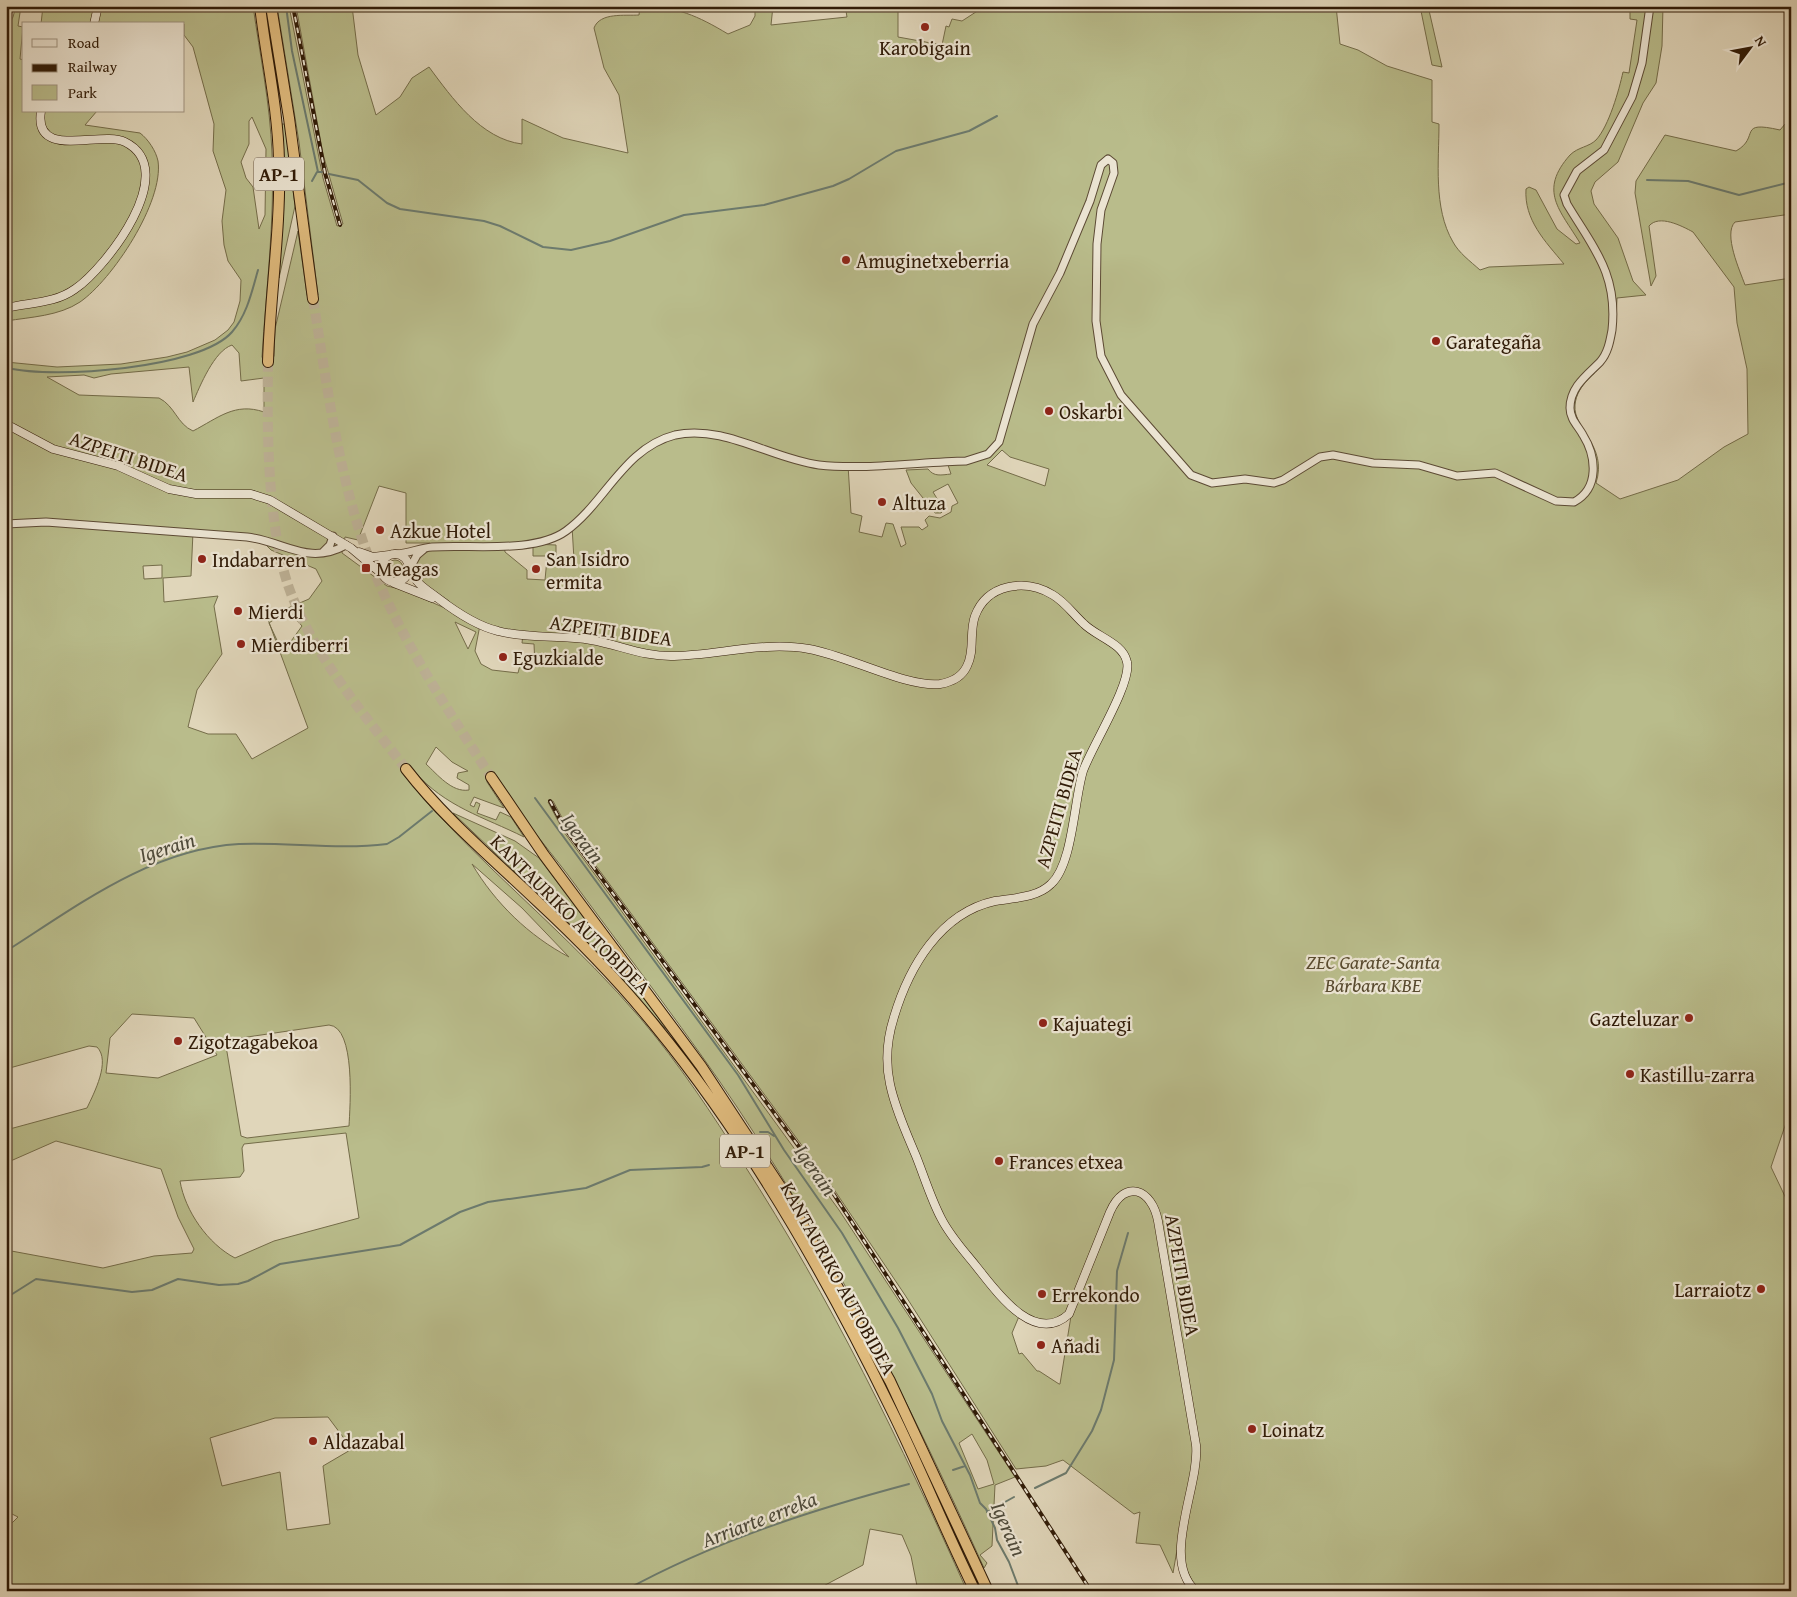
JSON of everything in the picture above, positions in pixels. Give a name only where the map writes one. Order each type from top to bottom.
[{"type":"highway","name":"AP-1","points":[[260,6],[275,107],[279,169],[268,362]]},
{"type":"highway","name":"AP-1","points":[[271,6],[288,109],[313,299]]},
{"type":"highway","name":"KANTAURIKO AUTOBIDEA","points":[[406,769],[456,825],[564,927],[608,972],[657,1028],[700,1085],[774,1196],[844,1316],[904,1435],[975,1591]]},
{"type":"highway","name":"KANTAURIKO AUTOBIDEA","points":[[491,776],[544,855],[701,1066],[789,1200],[890,1381],[988,1591]]},
{"type":"main road","points":[[94,22],[98,6]]},
{"type":"main road","points":[[6,308],[55,299],[69,293],[85,282],[124,233],[138,210],[145,189],[144,166],[140,156],[131,146],[119,140],[107,138],[56,141],[43,128],[41,112]]},
{"type":"main road","name":"AZPEITI BIDEA","points":[[6,424],[53,449],[118,466],[169,489],[196,494],[248,494],[264,497],[333,536],[382,574]]},
{"type":"main road","name":"AZPEITI BIDEA","points":[[349,547],[373,557],[393,554]]},
{"type":"main road","points":[[393,554],[405,558],[410,569],[403,580],[393,582],[387,580],[382,574],[382,562],[393,554]]},
{"type":"main road","name":"AZPEITI BIDEA","points":[[410,569],[418,584],[445,604],[483,626],[508,633],[590,640],[639,653],[662,656],[778,647],[806,648],[919,682],[938,684],[956,679],[967,667],[974,619],[985,599],[1000,588],[1025,587],[1045,590],[1054,595],[1087,627],[1122,652],[1128,664],[1126,680],[1098,735],[1083,773],[1075,816],[1058,875],[1050,885],[1038,892],[991,902],[970,909],[938,934],[918,962],[903,991],[889,1035],[887,1067],[895,1103],[943,1222],[997,1292],[1028,1318],[1050,1324],[1062,1320],[1069,1314],[1111,1209],[1118,1198],[1126,1193],[1135,1192],[1146,1196],[1152,1202],[1158,1221],[1196,1440],[1196,1471],[1183,1530],[1181,1558],[1186,1579],[1196,1591]]},
{"type":"main road","name":"AZPEITI BIDEA","points":[[393,582],[445,604]]},
{"type":"street","points":[[393,554],[431,547],[525,543],[556,537],[576,522],[639,454],[657,442],[681,434],[697,434],[722,438],[799,461],[824,465],[966,460],[986,455],[999,442],[1033,324],[1060,273],[1090,201],[1101,165],[1108,159],[1113,163],[1114,172],[1101,210],[1096,248],[1096,321],[1101,356],[1121,396],[1191,475],[1212,483],[1246,479],[1274,483],[1283,480],[1320,457],[1333,455],[1373,463],[1420,465],[1457,476],[1495,473],[1556,501],[1574,502],[1589,488],[1593,473],[1589,447],[1571,417],[1570,403],[1582,380],[1606,352],[1612,327],[1613,300],[1608,273],[1567,204],[1564,195],[1577,171],[1604,150],[1631,100],[1642,63],[1650,6]]},
{"type":"street","points":[[6,524],[46,522],[247,536],[268,540],[306,554],[316,555],[349,547]]},
{"type":"street","points":[[316,555],[328,549],[333,536]]},
{"type":"street","points":[[410,569],[418,553],[431,547]]},
{"type":"green space","points":[[16,6],[21,6],[18,26],[22,27],[20,59],[22,60],[22,112],[96,112],[85,125],[140,133],[149,142],[155,153],[158,161],[158,178],[153,197],[133,239],[107,276],[93,291],[72,307],[44,315],[6,321],[6,30]]},
{"type":"green space","name":"ZEC Garate-Santa Bárbara KBE","points":[[43,6],[253,6],[267,97],[273,178],[270,255],[262,357],[264,361],[274,356],[275,329],[298,231],[307,295],[308,297],[318,295],[299,142],[277,6],[289,6],[323,178],[337,226],[343,224],[323,154],[296,6],[352,6],[358,55],[376,115],[400,97],[412,78],[429,67],[447,91],[469,115],[481,126],[507,141],[522,144],[522,119],[563,138],[628,153],[619,95],[604,68],[594,28],[597,23],[607,17],[639,15],[640,6],[653,6],[686,13],[728,34],[750,25],[755,16],[755,6],[773,6],[771,25],[847,17],[846,11],[859,8],[891,8],[898,9],[898,37],[942,45],[946,26],[949,27],[952,19],[962,21],[982,8],[976,6],[1336,6],[1340,44],[1358,50],[1387,66],[1432,80],[1432,122],[1439,124],[1438,184],[1442,214],[1455,246],[1480,270],[1489,267],[1564,264],[1537,230],[1532,220],[1526,200],[1526,189],[1529,187],[1536,190],[1557,229],[1576,244],[1580,243],[1556,200],[1554,190],[1555,179],[1560,168],[1570,155],[1596,140],[1601,134],[1613,108],[1623,72],[1629,73],[1637,20],[1630,19],[1630,6],[1663,6],[1662,46],[1656,83],[1643,103],[1618,162],[1595,182],[1591,191],[1594,204],[1618,238],[1633,281],[1646,295],[1617,298],[1613,344],[1603,364],[1579,391],[1575,405],[1579,422],[1598,458],[1596,483],[1620,499],[1678,480],[1724,447],[1748,434],[1747,369],[1737,323],[1734,287],[1693,232],[1677,224],[1664,221],[1653,223],[1649,226],[1656,276],[1651,286],[1635,193],[1636,181],[1665,135],[1736,151],[1743,146],[1753,129],[1767,127],[1780,130],[1791,117],[1791,214],[1735,222],[1731,235],[1736,262],[1745,285],[1791,278],[1791,1122],[1787,1120],[1771,1167],[1791,1209],[1791,1591],[1199,1591],[1177,1550],[1173,1573],[1160,1545],[1136,1543],[1140,1512],[1134,1514],[1063,1460],[1046,1466],[1016,1469],[905,1295],[831,1185],[566,825],[553,801],[548,802],[564,832],[839,1210],[1015,1477],[995,1485],[992,1546],[980,1555],[987,1563],[984,1568],[925,1441],[829,1257],[757,1138],[700,1053],[521,814],[497,776],[494,775],[487,782],[504,808],[474,797],[470,805],[474,807],[476,802],[480,804],[477,813],[496,820],[500,812],[511,817],[524,837],[452,802],[439,794],[414,771],[403,772],[403,774],[440,817],[570,943],[618,993],[669,1053],[707,1107],[775,1214],[835,1319],[917,1481],[967,1591],[918,1591],[911,1556],[902,1535],[870,1529],[863,1565],[814,1591],[6,1591],[6,1529],[18,1517],[6,1511],[6,1250],[103,1268],[154,1256],[192,1253],[194,1249],[178,1217],[161,1169],[56,1141],[6,1163],[6,1130],[87,1108],[100,1077],[102,1060],[101,1053],[97,1047],[89,1046],[6,1069],[6,362],[57,367],[121,364],[167,357],[187,352],[215,340],[228,330],[234,322],[240,301],[241,280],[228,261],[224,245],[222,221],[226,190],[213,151],[214,124],[193,47],[185,36],[185,22],[41,22]],"holes":[[[252,117],[266,149],[265,215],[259,229],[253,187],[246,178],[241,162],[249,144],[249,121]],[[232,345],[239,353],[241,381],[264,378],[264,412],[254,409],[235,410],[193,431],[183,424],[169,406],[159,398],[79,395],[47,377],[84,375],[94,378],[111,374],[189,367],[193,402],[219,354]],[[1002,450],[1010,457],[1049,469],[1045,486],[987,465]],[[947,462],[951,474],[935,474],[928,469],[906,470],[911,483],[935,513],[941,513],[944,510],[933,492],[948,484],[958,503],[952,506],[951,512],[940,518],[929,516],[925,520],[928,526],[922,530],[919,527],[901,527],[906,544],[901,547],[893,524],[886,523],[882,537],[859,532],[862,516],[851,513],[848,465]],[[379,486],[406,493],[406,543],[430,543],[431,550],[419,558],[416,566],[417,575],[419,580],[449,601],[447,609],[404,590],[387,586],[342,553],[345,537],[358,540]],[[572,526],[574,560],[547,559],[545,580],[527,579],[527,570],[505,552],[504,545],[554,538]],[[193,532],[267,540],[267,546],[271,550],[316,569],[322,581],[309,599],[267,617],[269,623],[288,610],[302,626],[289,644],[281,649],[270,625],[308,728],[252,759],[236,734],[208,734],[188,727],[197,690],[222,654],[214,606],[218,596],[164,602],[163,578],[191,576]],[[162,565],[162,578],[144,579],[143,566]],[[455,622],[476,632],[468,649]],[[480,625],[523,634],[522,643],[534,644],[535,666],[520,665],[518,673],[492,670],[481,664],[475,651]],[[436,747],[452,762],[468,771],[458,773],[457,778],[469,785],[469,790],[457,789],[451,786],[426,764]],[[472,864],[522,908],[569,957],[554,949],[527,929],[491,892]],[[132,1014],[194,1018],[217,1055],[158,1078],[106,1073],[110,1038]],[[329,1025],[338,1029],[344,1039],[350,1069],[349,1126],[247,1138],[241,1136],[226,1046],[227,1040]],[[346,1133],[359,1218],[274,1241],[235,1258],[225,1252],[199,1226],[187,1204],[180,1181],[240,1177],[244,1171],[242,1148],[244,1144]],[[1072,1310],[1060,1384],[1037,1371],[1022,1353],[1019,1354],[1012,1333],[1020,1314],[1049,1324]],[[328,1417],[352,1449],[323,1466],[330,1524],[287,1530],[280,1472],[222,1486],[210,1438],[275,1418]],[[972,1434],[987,1460],[994,1484],[978,1489],[959,1443]]]},
{"type":"green space","points":[[1420,6],[1428,6],[1442,67],[1432,65]]},
{"type":"green space","points":[[282,124],[285,124],[295,206],[279,278],[284,185]]},
{"type":"green space","points":[[533,544],[556,545],[556,556],[533,556]]},
{"type":"green space","points":[[392,560],[398,560],[403,565],[401,574],[392,576],[387,571],[387,565]]},
{"type":"green space","points":[[453,813],[515,841],[539,858],[674,1038],[576,930]]},
{"type":"waterway","points":[[286,6],[292,51],[318,172],[322,172]]},
{"type":"waterway","points":[[329,174],[358,180],[387,203],[400,209],[484,221],[500,226],[543,247],[571,250],[610,241],[684,215],[764,205],[833,186],[849,179],[896,151],[969,131],[997,116]]},
{"type":"waterway","points":[[312,181],[317,172]]},
{"type":"waterway","points":[[1647,180],[1688,181],[1739,195],[1791,182]]},
{"type":"waterway","points":[[8,368],[29,371],[90,371],[159,363],[190,355],[215,345],[232,332],[242,318],[258,270]]},
{"type":"waterway","name":"Igerain","points":[[535,798],[738,1075],[784,1150],[842,1233],[898,1328],[932,1394],[942,1421],[970,1475],[980,1503],[986,1509],[995,1528],[997,1540],[1009,1562],[1020,1591]]},
{"type":"waterway","name":"Igerain","points":[[11,948],[64,913],[119,881],[177,856],[207,848],[239,844],[332,846],[387,844],[432,811]]},
{"type":"waterway","points":[[760,1132],[768,1132],[774,1136]]},
{"type":"waterway","points":[[6,1298],[36,1279],[132,1292],[152,1290],[178,1279],[219,1285],[238,1284],[248,1281],[280,1264],[400,1245],[460,1212],[488,1202],[586,1188],[630,1170],[702,1167],[709,1165]]},
{"type":"waterway","points":[[1035,1488],[1066,1473],[1092,1431],[1101,1410],[1114,1360],[1117,1271],[1128,1233]]},
{"type":"waterway","name":"Arriarte erreka","points":[[953,1470],[965,1466]]},
{"type":"waterway","name":"Arriarte erreka","points":[[624,1591],[658,1573],[727,1542],[799,1516],[909,1484]]},
{"type":"waterway","points":[[987,1512],[1014,1497]]},
{"type":"tunnel","points":[[313,299],[344,475],[353,510],[376,576],[414,654],[491,777]]},
{"type":"tunnel","points":[[268,362],[268,446],[272,506],[276,535],[289,588],[299,613],[325,660],[356,705],[406,769]]},
{"type":"railway","points":[[293,6],[325,173],[340,225]]},
{"type":"railway","points":[[550,801],[564,827],[833,1193],[1091,1591]]},
{"type":"place","name":"Karobigain","points":[[925,27]]},
{"type":"place","name":"Amuginetxeberria","points":[[846,260]]},
{"type":"place","name":"Garategaña","points":[[1436,341]]},
{"type":"place","name":"Oskarbi","points":[[1049,411]]},
{"type":"place","name":"Altuza","points":[[882,502]]},
{"type":"place","name":"Azkue Hotel","points":[[380,530]]},
{"type":"place","name":"Indabarren","points":[[202,559]]},
{"type":"place","name":"Meagas","points":[[366,568]]},
{"type":"place","name":"San Isidro ermita","points":[[536,569]]},
{"type":"place","name":"Mierdi","points":[[238,611]]},
{"type":"place","name":"Mierdiberri","points":[[241,644]]},
{"type":"place","name":"Eguzkialde","points":[[503,657]]},
{"type":"place","name":"Gazteluzar","points":[[1689,1018]]},
{"type":"place","name":"Kajuategi","points":[[1043,1023]]},
{"type":"place","name":"Zigotzagabekoa","points":[[178,1041]]},
{"type":"place","name":"Kastillu-zarra","points":[[1630,1074]]},
{"type":"place","name":"Frances etxea","points":[[999,1161]]},
{"type":"place","name":"Larraiotz","points":[[1761,1289]]},
{"type":"place","name":"Errekondo","points":[[1042,1294]]},
{"type":"place","name":"Añadi","points":[[1041,1345]]},
{"type":"place","name":"Loinatz","points":[[1252,1429]]},
{"type":"place","name":"Aldazabal","points":[[313,1441]]}]
